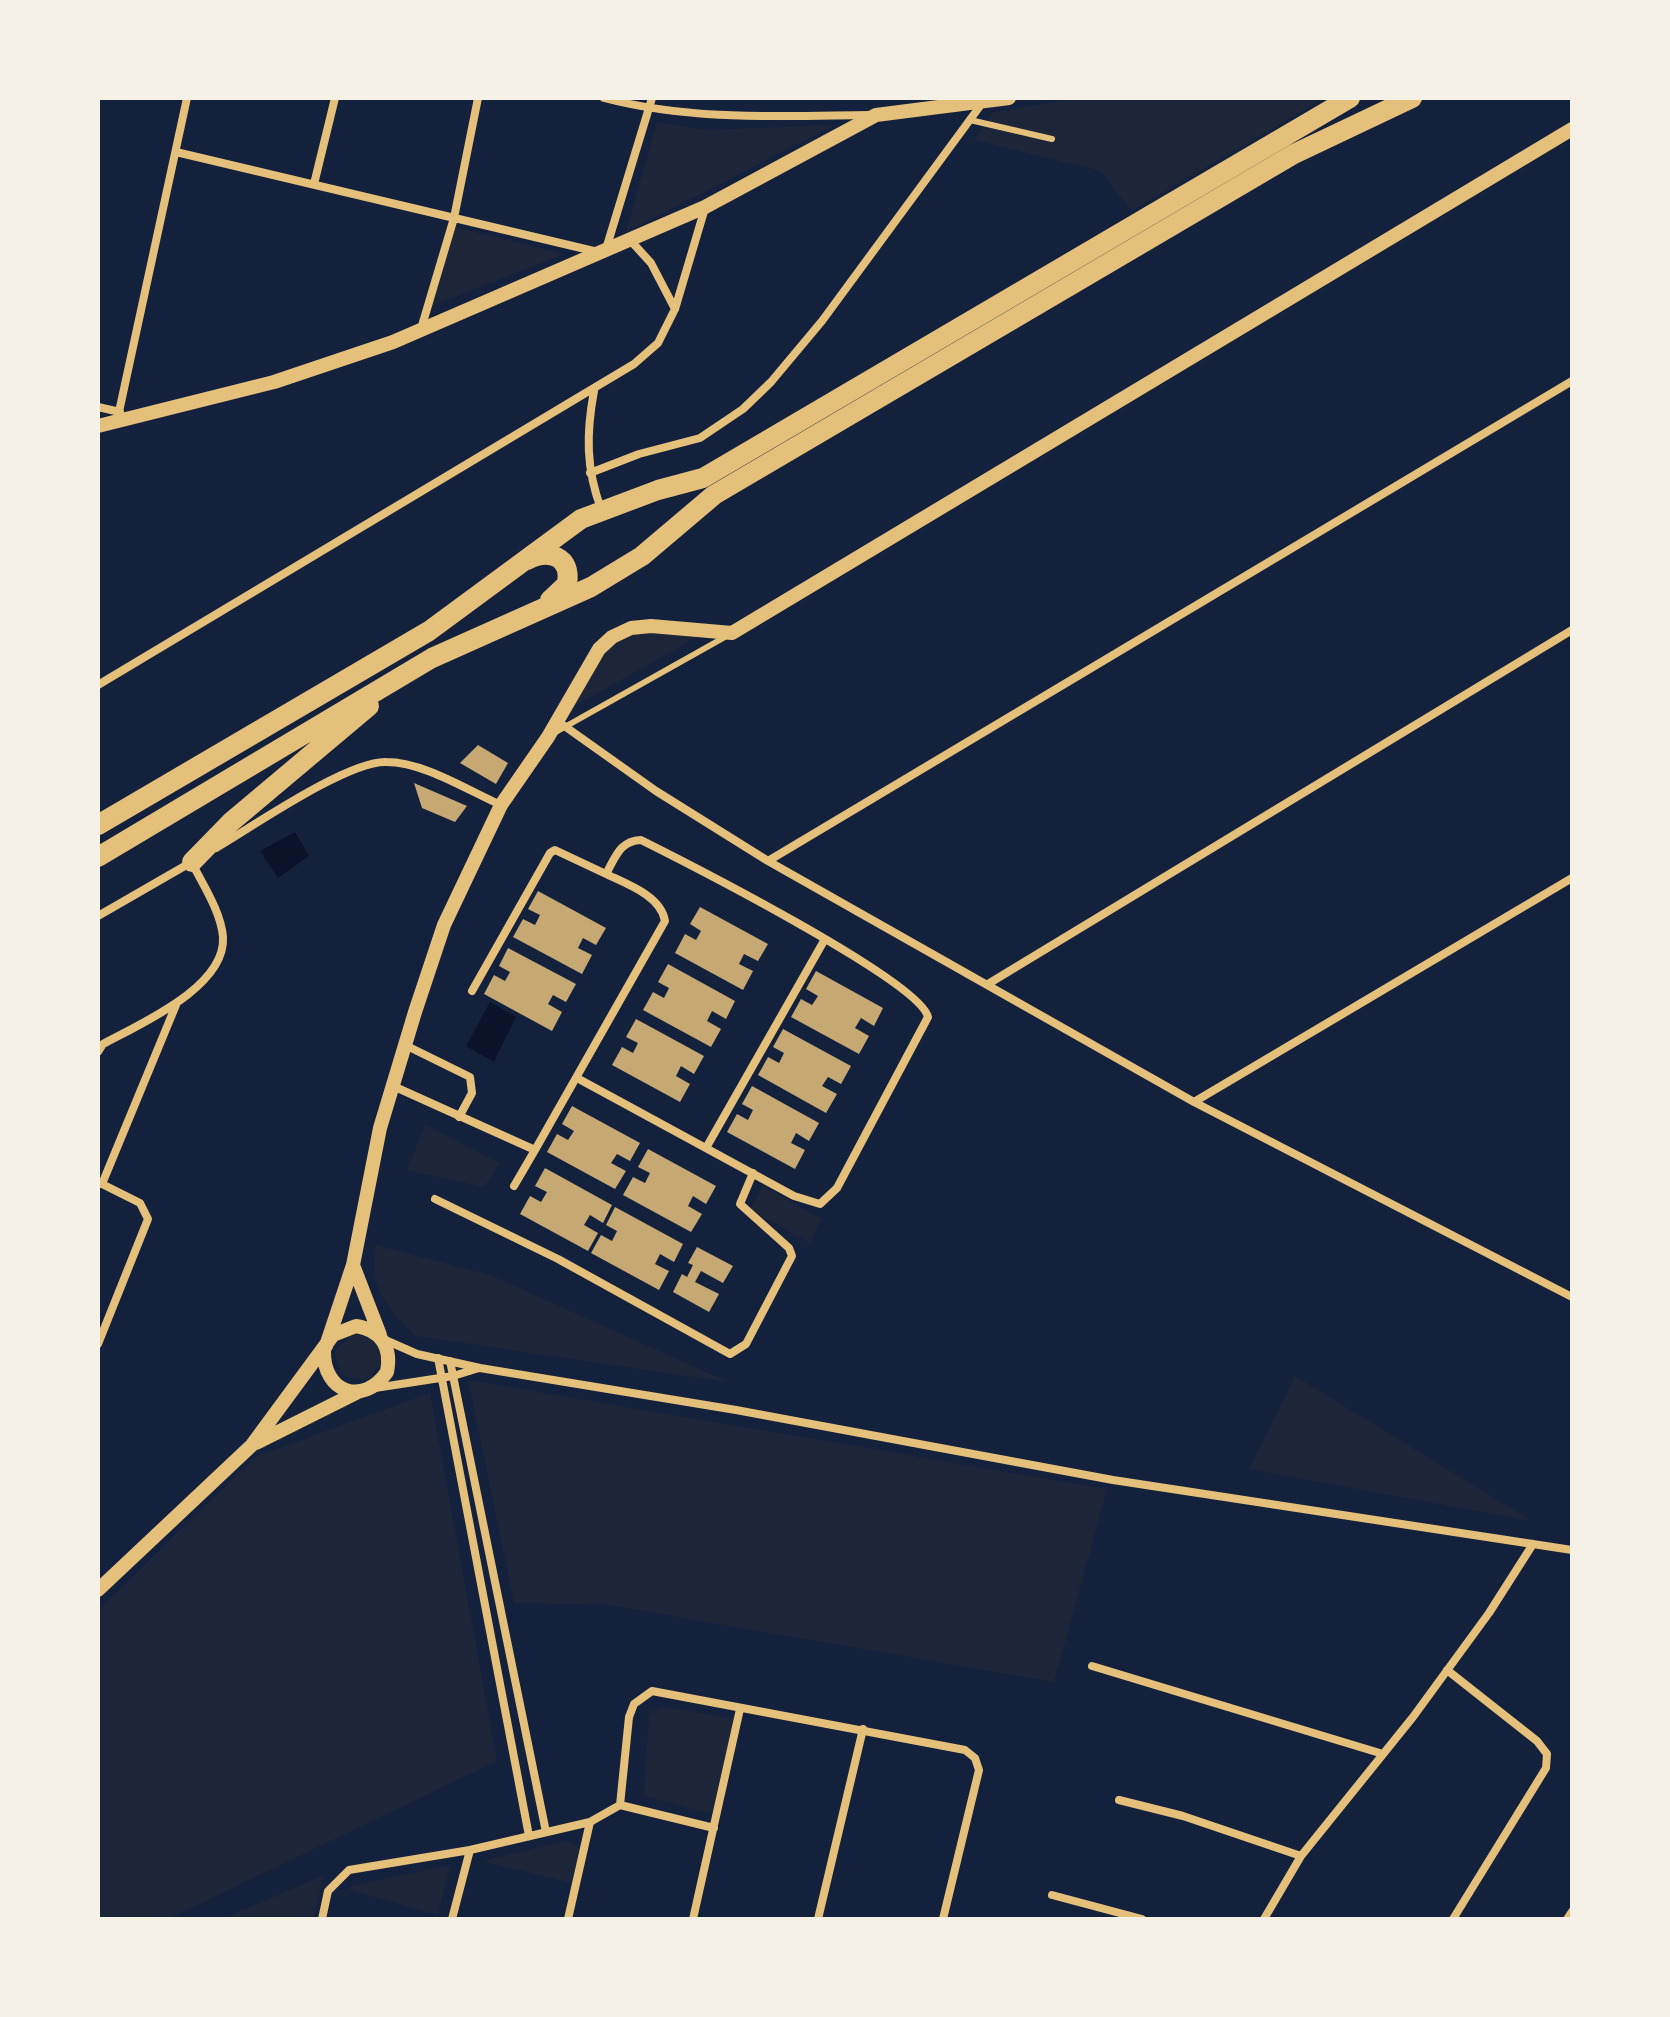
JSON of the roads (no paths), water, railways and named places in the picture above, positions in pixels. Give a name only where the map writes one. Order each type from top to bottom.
[{"type":"main road","points":[[98,825],[429,631],[549,539],[601,509],[703,478],[1350,98]]},
{"type":"main road","points":[[98,857],[404,675],[467,641],[591,587],[642,556],[714,495],[1294,154],[1412,98]]},
{"type":"main road","points":[[503,573],[549,552],[556,555],[567,569],[567,584],[559,594],[523,618]]},
{"type":"main road","points":[[192,862],[231,822],[404,675]]},
{"type":"street","points":[[118,417],[187,98]]},
{"type":"street","points":[[314,184],[335,98]]},
{"type":"street","points":[[421,329],[454,218],[478,98]]},
{"type":"street","points":[[604,98],[649,109],[722,117],[876,115],[1009,98]]},
{"type":"street","points":[[603,250],[652,98]]},
{"type":"street","points":[[590,473],[639,454],[700,438],[743,409],[771,382],[822,321],[984,101]]},
{"type":"street","points":[[98,426],[118,417],[274,382],[342,361],[705,207],[876,115]]},
{"type":"street","points":[[480,1368],[453,1376],[365,1390],[343,1389],[330,1380],[324,1366],[325,1348],[353,1265],[380,1128],[444,925],[501,805],[561,723],[599,649],[631,628],[683,626],[732,633],[1572,129]]},
{"type":"street","points":[[176,152],[603,250]]},
{"type":"street","points":[[98,685],[594,391],[658,343],[675,309],[705,207]]},
{"type":"street","points":[[630,240],[651,263],[675,309]]},
{"type":"street","points":[[768,861],[1572,381]]},
{"type":"street","points":[[594,391],[587,429],[590,473],[601,509]]},
{"type":"street","points":[[98,407],[118,417]]},
{"type":"street","points":[[988,984],[1572,630]]},
{"type":"street","points":[[561,723],[656,791],[768,861],[1194,1102],[1572,1297]]},
{"type":"street","points":[[98,916],[342,775],[384,761],[419,768],[501,805]]},
{"type":"street","points":[[577,1078],[803,1200],[820,1204],[837,1188],[928,1017],[916,998],[825,939],[641,840],[621,846],[606,874]]},
{"type":"street","points":[[472,991],[550,853],[565,853],[644,893],[663,910],[665,921],[514,1186]]},
{"type":"street","points":[[98,1052],[103,1044],[176,1005],[214,967],[223,950],[220,922],[192,862]]},
{"type":"street","points":[[1194,1102],[1572,878]]},
{"type":"street","points":[[706,1148],[825,939]]},
{"type":"street","points":[[98,1344],[103,1340],[148,1219],[140,1203],[100,1183],[176,1005]]},
{"type":"street","points":[[405,1045],[470,1077],[472,1093],[459,1117]]},
{"type":"street","points":[[393,1086],[535,1150]]},
{"type":"street","points":[[435,1199],[558,1259],[730,1354],[746,1344],[792,1256],[789,1248],[740,1204],[753,1173]]},
{"type":"street","points":[[252,1445],[365,1390],[387,1372],[389,1360],[353,1265]]},
{"type":"street","points":[[98,1590],[252,1445],[343,1328],[369,1328],[381,1337],[438,1358],[480,1368],[736,1410],[1113,1480],[1572,1550]]},
{"type":"street","points":[[438,1358],[529,1836]]},
{"type":"street","points":[[450,1361],[546,1832]]},
{"type":"street","points":[[1264,1919],[1301,1856],[1447,1670],[1533,1544]]},
{"type":"street","points":[[1092,1666],[1383,1754]]},
{"type":"street","points":[[1447,1670],[1537,1741],[1547,1754],[1546,1768],[1453,1919]]},
{"type":"street","points":[[620,1805],[629,1717],[634,1704],[643,1694],[652,1691],[965,1750],[975,1758],[979,1770],[943,1919]]},
{"type":"street","points":[[693,1919],[740,1709]]},
{"type":"street","points":[[818,1919],[863,1729]]},
{"type":"street","points":[[1119,1800],[1183,1816],[1301,1856]]},
{"type":"street","points":[[322,1919],[328,1891],[349,1870],[470,1850],[590,1822],[620,1805],[714,1828]]},
{"type":"street","points":[[568,1919],[590,1822]]},
{"type":"street","points":[[452,1919],[470,1850]]},
{"type":"street","points":[[1052,1895],[1142,1919]]},
{"type":"lane","points":[[970,120],[1052,139]]},
{"type":"lane","points":[[561,723],[732,633]]},
{"type":"lane","points":[[1566,1919],[1572,1910]]}]
